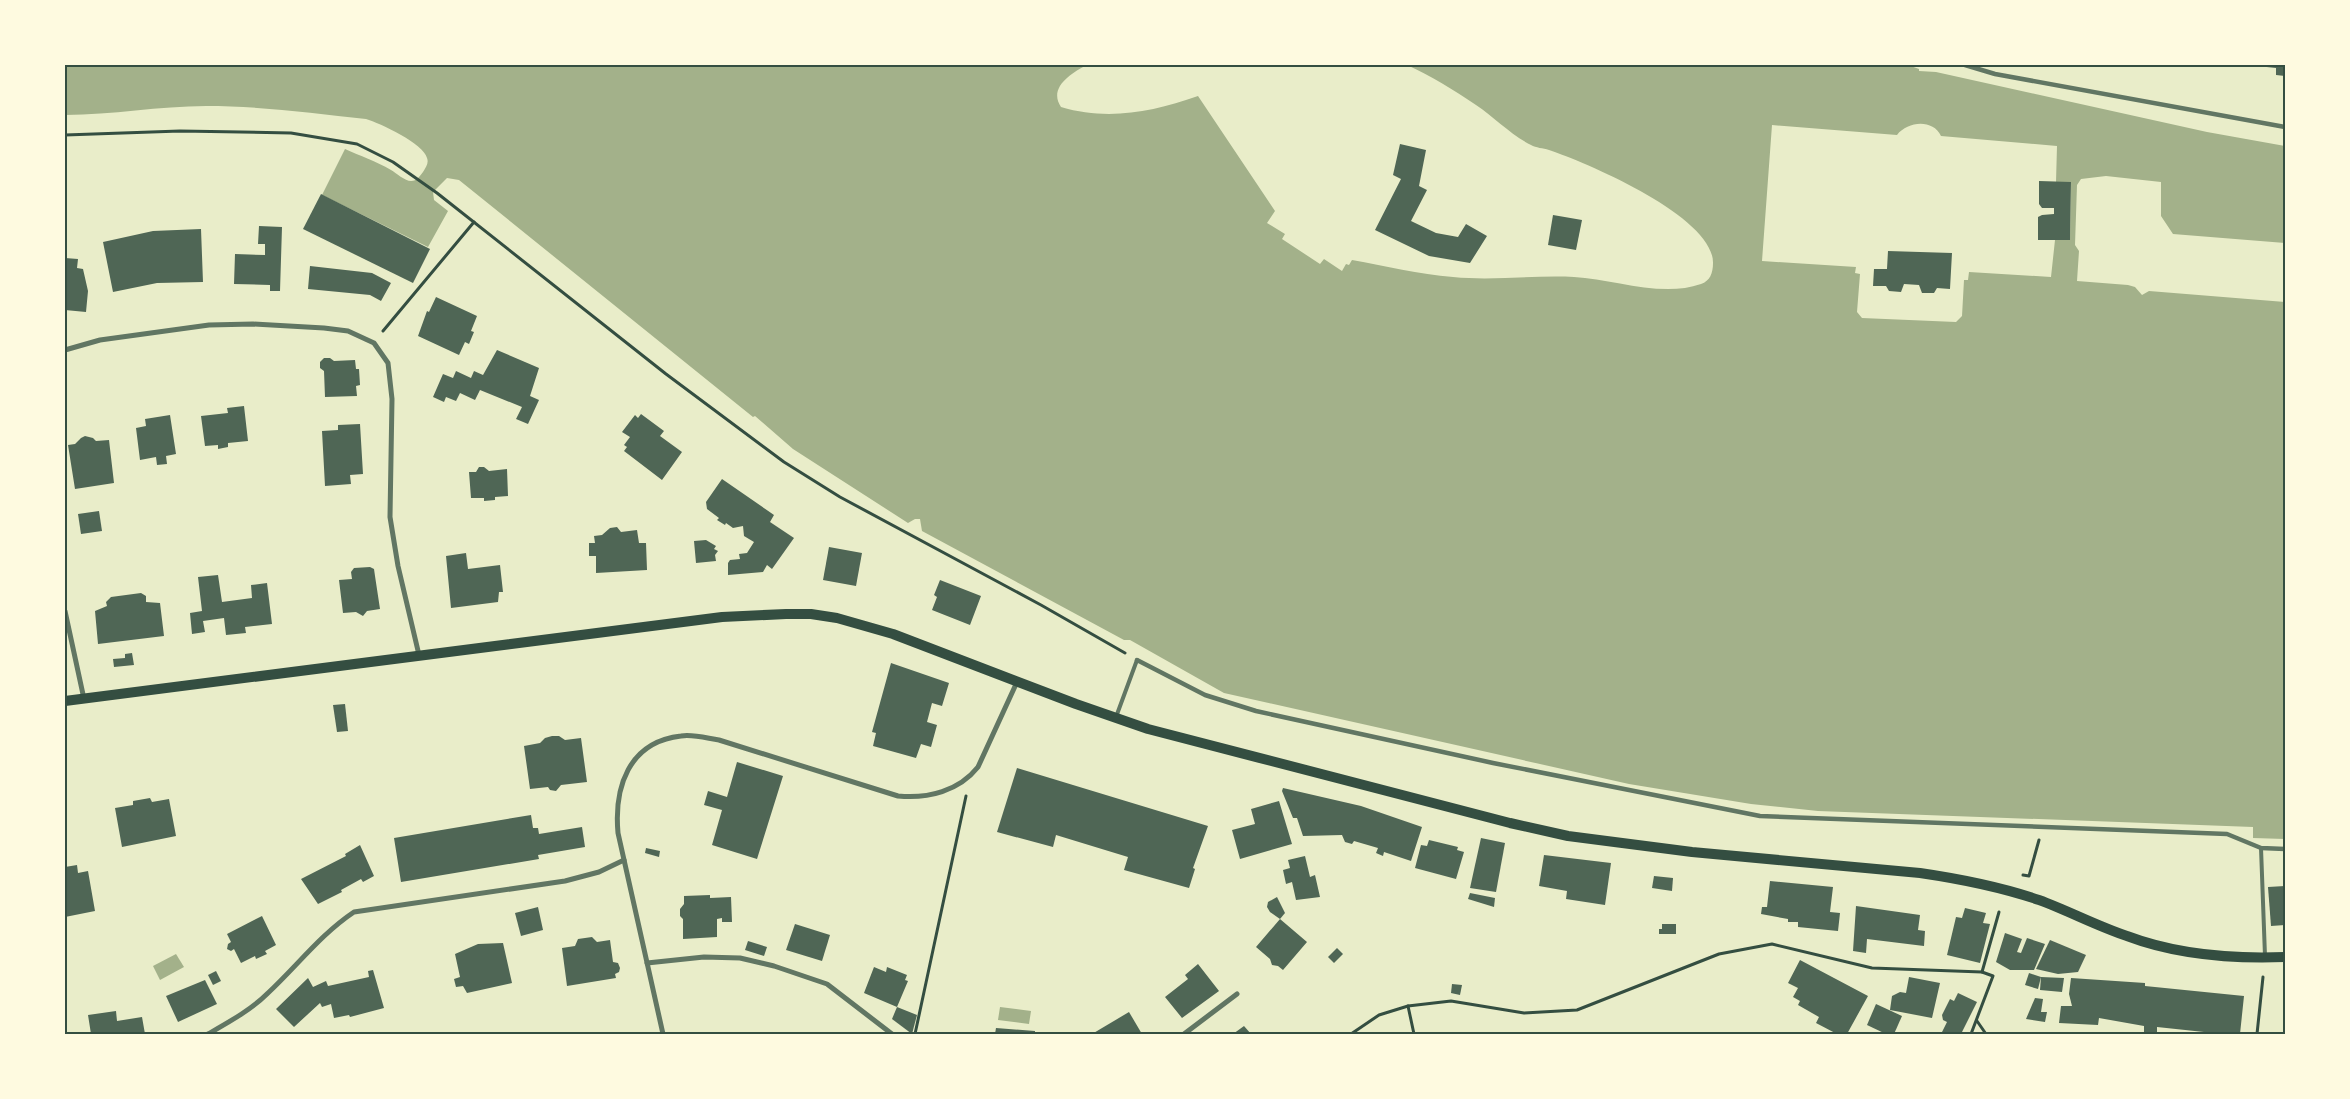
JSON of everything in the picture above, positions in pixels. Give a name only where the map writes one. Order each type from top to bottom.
[{"type":"main road","points":[[65,701],[722,617],[761,614],[811,614],[837,618],[893,634],[1115,718],[1195,742],[1568,836],[1643,847],[1911,872],[1964,880],[2040,900],[2129,937],[2162,946],[2211,955],[2285,957]]},
{"type":"street","points":[[1966,65],[2014,77],[2285,127]]},
{"type":"street","points":[[65,350],[100,340],[208,325],[253,324],[340,330],[348,331],[374,343],[388,363],[392,399],[390,517],[398,566],[419,655]]},
{"type":"street","points":[[65,610],[84,699]]},
{"type":"street","points":[[1137,660],[1205,695],[1256,711],[1493,763],[1760,816],[2227,834],[2261,848],[2285,849]]},
{"type":"street","points":[[663,1034],[618,833],[616,810],[625,774],[638,756],[668,738],[692,735],[719,740],[898,796],[927,797],[949,790],[969,778],[987,752],[1017,681]]},
{"type":"street","points":[[208,1034],[237,1018],[267,995],[333,926],[354,912],[565,881],[599,872],[624,860]]},
{"type":"street","points":[[646,963],[704,957],[740,958],[774,966],[827,984],[892,1034]]},
{"type":"street","points":[[1184,1034],[1237,994]]},
{"type":"lane","points":[[1115,718],[1137,660]]},
{"type":"lane","points":[[2261,848],[2265,957]]},
{"type":"path","points":[[65,135],[180,130],[291,133],[357,144],[393,162],[437,193],[666,374],[784,462],[840,498],[1041,605],[1137,660]]},
{"type":"path","points":[[374,343],[474,222]]},
{"type":"path","points":[[915,1034],[969,778]]},
{"type":"path","points":[[2029,876],[2042,827]]},
{"type":"path","points":[[1982,972],[1999,912]]},
{"type":"path","points":[[1351,1034],[1379,1015],[1408,1006],[1451,1001],[1524,1014],[1577,1010],[1719,954],[1772,944],[1872,968],[1982,972],[1993,976],[1977,1021],[1970,1034]]},
{"type":"path","points":[[2256,1034],[2263,977]]},
{"type":"path","points":[[1408,1006],[1414,1034]]},
{"type":"path","points":[[1977,1021],[1986,1034]]},
{"type":"shaded area","points":[[65,65],[1087,65],[1074,72],[1059,87],[1057,94],[1061,107],[1096,113],[1130,113],[1181,102],[1198,96],[1275,211],[1267,223],[1285,234],[1282,239],[1320,264],[1324,259],[1342,271],[1346,264],[1349,265],[1352,260],[1453,277],[1574,277],[1670,289],[1686,288],[1707,281],[1712,273],[1713,263],[1708,245],[1693,228],[1672,210],[1618,179],[1524,141],[1468,99],[1407,65],[1908,65],[1919,69],[1919,71],[1936,72],[2207,132],[2285,146],[2285,243],[2173,234],[2161,216],[2161,182],[2106,176],[2081,179],[2077,185],[2075,245],[2079,251],[2077,281],[2128,285],[2135,287],[2142,295],[2149,291],[2285,302],[2285,839],[2253,838],[2253,827],[1818,811],[1751,804],[1629,784],[1224,693],[1130,640],[1124,640],[922,531],[920,519],[915,519],[908,523],[793,449],[755,416],[753,417],[459,180],[447,178],[433,192],[434,200],[448,211],[428,247],[322,195],[345,149],[380,164],[406,180],[413,181],[418,178],[426,167],[428,160],[424,152],[391,129],[366,119],[246,107],[188,106],[100,114],[65,115]],"holes":[[[1920,124],[1932,127],[1941,136],[2057,146],[2056,182],[2071,182],[2070,240],[2055,240],[2051,277],[1969,272],[1968,280],[1964,280],[1962,316],[1956,322],[1862,318],[1857,312],[1860,274],[1855,273],[1856,267],[1762,261],[1772,125],[1897,135],[1907,127]]]},
{"type":"shaded area","points":[[176,954],[184,967],[160,980],[153,966]]},
{"type":"shaded area","points":[[1000,1007],[1031,1011],[1029,1024],[998,1020]]},
{"type":"building","points":[[2248,65],[2285,65],[2285,76],[2276,75],[2276,68]]},
{"type":"building","points":[[1400,144],[1426,150],[1419,186],[1427,190],[1411,221],[1436,233],[1458,237],[1466,224],[1487,236],[1470,263],[1429,256],[1375,230],[1401,179],[1393,175]]},
{"type":"building","points":[[2039,181],[2071,182],[2070,240],[2038,240],[2038,217],[2054,214],[2054,208],[2042,208],[2039,204]]},
{"type":"building","points":[[321,194],[430,249],[413,283],[303,229]]},
{"type":"building","points":[[1553,215],[1582,220],[1576,250],[1548,245]]},
{"type":"building","points":[[259,226],[282,227],[280,291],[270,291],[270,285],[234,284],[235,254],[265,255],[265,244],[258,244]]},
{"type":"building","points":[[201,229],[203,282],[157,283],[113,292],[103,242],[153,231]]},
{"type":"building","points":[[1888,251],[1952,253],[1950,289],[1937,288],[1934,293],[1922,293],[1919,285],[1904,284],[1901,292],[1889,291],[1886,286],[1873,286],[1874,269],[1887,269]]},
{"type":"building","points":[[65,258],[78,259],[77,268],[83,269],[88,291],[86,312],[65,310]]},
{"type":"building","points":[[310,266],[372,273],[391,283],[381,301],[370,295],[308,289]]},
{"type":"building","points":[[436,297],[477,316],[471,331],[474,332],[469,344],[465,342],[459,355],[418,336],[427,311],[429,312]]},
{"type":"building","points":[[497,350],[539,368],[530,396],[539,400],[528,424],[516,419],[522,407],[480,390],[475,400],[460,393],[456,401],[446,397],[444,402],[433,397],[443,374],[453,378],[456,371],[471,378],[474,371],[483,375]]},
{"type":"building","points":[[324,358],[330,358],[334,361],[355,360],[356,369],[359,369],[360,385],[356,386],[357,396],[325,397],[324,371],[320,368],[320,362]]},
{"type":"building","points":[[244,406],[248,441],[228,443],[228,447],[218,449],[218,445],[205,446],[201,416],[228,413],[227,408]]},
{"type":"building","points":[[641,414],[664,431],[660,436],[682,452],[662,480],[624,451],[627,447],[624,445],[630,437],[622,432],[635,415],[638,418]]},
{"type":"building","points":[[170,415],[176,454],[166,456],[167,464],[157,465],[156,457],[140,460],[136,428],[146,426],[145,419]]},
{"type":"building","points":[[360,424],[363,474],[350,475],[351,484],[325,486],[322,431],[338,430],[338,425]]},
{"type":"building","points":[[85,436],[96,441],[109,440],[114,483],[75,489],[68,445],[75,444]]},
{"type":"building","points":[[479,467],[484,467],[489,471],[507,469],[508,496],[495,497],[495,500],[484,501],[484,498],[471,498],[469,472],[476,472]]},
{"type":"building","points":[[722,479],[774,515],[770,522],[794,538],[772,569],[767,565],[763,572],[728,575],[728,563],[730,560],[740,559],[739,554],[747,553],[754,542],[744,536],[743,526],[733,528],[726,523],[725,525],[717,520],[719,518],[707,509],[706,502]]},
{"type":"building","points":[[99,511],[102,531],[81,534],[78,514]]},
{"type":"building","points":[[617,527],[621,532],[637,530],[639,543],[646,543],[647,570],[596,573],[596,556],[589,556],[589,543],[595,543],[594,536],[602,535],[610,528]]},
{"type":"building","points":[[706,540],[716,546],[714,549],[718,551],[715,555],[716,561],[696,563],[694,541]]},
{"type":"building","points":[[829,547],[862,553],[856,586],[823,580]]},
{"type":"building","points":[[466,553],[468,569],[500,565],[503,592],[499,592],[498,602],[451,608],[446,556]]},
{"type":"building","points":[[370,567],[374,569],[380,609],[367,611],[363,616],[356,612],[343,613],[339,580],[352,579],[351,572],[354,568]]},
{"type":"building","points":[[218,575],[222,602],[252,598],[251,585],[267,583],[272,624],[245,627],[246,633],[226,635],[224,618],[203,621],[205,632],[192,634],[190,613],[202,611],[198,577]]},
{"type":"building","points":[[940,580],[981,596],[970,625],[932,610],[937,597],[934,595]]},
{"type":"building","points":[[141,593],[146,596],[146,602],[160,603],[164,636],[98,644],[95,611],[107,606],[106,602],[111,597]]},
{"type":"building","points":[[132,653],[134,665],[114,667],[113,659],[125,658],[125,654]]},
{"type":"building","points":[[891,663],[949,683],[942,706],[932,703],[927,722],[937,725],[931,747],[921,744],[916,758],[873,746],[876,733],[872,732]]},
{"type":"building","points":[[345,704],[348,731],[337,732],[333,705]]},
{"type":"building","points":[[559,736],[565,740],[581,738],[587,782],[561,785],[556,791],[550,790],[548,787],[530,789],[524,746],[540,743],[545,738]]},
{"type":"building","points":[[737,762],[783,776],[757,859],[712,845],[722,810],[704,805],[708,791],[727,797]]},
{"type":"building","points":[[1017,768],[1208,826],[1193,868],[1195,869],[1189,888],[1124,870],[1128,857],[1056,835],[1053,847],[997,832]]},
{"type":"building","points":[[1283,788],[1361,806],[1422,827],[1411,861],[1384,852],[1383,856],[1376,853],[1378,848],[1354,841],[1352,844],[1345,842],[1342,835],[1303,836],[1297,818],[1293,818],[1282,791]]},
{"type":"building","points":[[150,798],[152,802],[169,799],[176,836],[122,847],[115,808],[133,805],[133,801]]},
{"type":"building","points":[[1279,801],[1292,844],[1240,859],[1232,830],[1255,824],[1251,809]]},
{"type":"building","points":[[531,815],[533,828],[538,828],[539,834],[582,827],[585,847],[538,855],[539,859],[401,882],[394,838]]},
{"type":"building","points":[[1481,838],[1505,843],[1496,892],[1470,888]]},
{"type":"building","points":[[1429,840],[1458,847],[1457,850],[1464,852],[1456,879],[1415,868],[1421,845],[1427,846]]},
{"type":"building","points":[[360,845],[374,876],[363,882],[361,879],[341,890],[342,892],[318,904],[301,879],[346,856],[345,854]]},
{"type":"building","points":[[646,848],[660,851],[659,857],[645,853]]},
{"type":"building","points":[[1544,855],[1611,863],[1605,905],[1566,899],[1567,891],[1539,886]]},
{"type":"building","points":[[1305,856],[1310,877],[1315,875],[1320,897],[1296,900],[1292,882],[1286,884],[1283,870],[1290,868],[1288,860]]},
{"type":"building","points":[[77,865],[78,873],[88,871],[95,911],[65,917],[65,867]]},
{"type":"building","points":[[1654,876],[1673,878],[1672,891],[1652,888]]},
{"type":"building","points":[[1770,881],[1833,887],[1830,912],[1840,913],[1838,931],[1798,927],[1798,922],[1788,922],[1788,919],[1761,914],[1762,907],[1767,907]]},
{"type":"building","points":[[2285,886],[2285,925],[2271,926],[2268,887]]},
{"type":"building","points":[[1470,893],[1495,898],[1494,907],[1468,899]]},
{"type":"building","points":[[710,895],[710,898],[731,897],[732,922],[722,922],[722,918],[717,919],[717,937],[683,939],[683,919],[680,916],[680,909],[684,904],[684,896]]},
{"type":"building","points":[[1277,897],[1285,913],[1280,919],[1270,912],[1267,907],[1268,902]]},
{"type":"building","points":[[1856,906],[1920,915],[1918,930],[1925,931],[1924,946],[1867,939],[1866,953],[1853,951]]},
{"type":"building","points":[[538,907],[543,930],[521,936],[515,913]]},
{"type":"building","points":[[1965,908],[1986,913],[1983,923],[1990,924],[1980,963],[1947,955],[1956,917],[1962,918]]},
{"type":"building","points":[[262,916],[276,945],[265,951],[267,954],[256,959],[255,956],[241,963],[234,949],[231,951],[227,949],[228,944],[231,942],[227,934]]},
{"type":"building","points":[[1280,919],[1307,942],[1283,970],[1278,966],[1272,965],[1270,959],[1256,947]]},
{"type":"building","points":[[795,924],[830,935],[822,961],[786,950]]},
{"type":"building","points":[[1662,924],[1676,924],[1676,934],[1659,934]]},
{"type":"building","points":[[2005,933],[2022,939],[2017,952],[2021,953],[2027,938],[2045,944],[2034,970],[2010,970],[1996,962]]},
{"type":"building","points":[[592,937],[597,942],[610,940],[613,962],[618,963],[620,968],[619,972],[615,974],[616,978],[567,986],[562,948],[575,946],[578,939]]},
{"type":"building","points":[[2050,940],[2086,955],[2078,972],[2058,974],[2036,969]]},
{"type":"building","points":[[748,941],[767,947],[764,956],[745,950]]},
{"type":"building","points":[[503,943],[512,983],[467,993],[463,986],[456,987],[454,979],[460,977],[455,954],[478,944]]},
{"type":"building","points":[[1337,948],[1343,954],[1334,963],[1328,957]]},
{"type":"building","points":[[1800,960],[1868,996],[1847,1034],[1837,1034],[1816,1023],[1819,1017],[1798,1005],[1800,1001],[1793,997],[1798,988],[1788,983]]},
{"type":"building","points":[[1198,964],[1219,991],[1182,1018],[1165,997],[1188,979],[1185,975]]},
{"type":"building","points":[[874,967],[886,972],[887,967],[907,975],[905,980],[908,981],[897,1007],[864,993]]},
{"type":"building","points":[[373,970],[384,1008],[350,1017],[349,1015],[334,1018],[331,1004],[322,1007],[320,1003],[294,1027],[276,1009],[308,978],[313,987],[326,981],[328,986],[369,977],[368,971]]},
{"type":"building","points":[[216,971],[221,981],[213,985],[208,975]]},
{"type":"building","points":[[2029,973],[2041,977],[2038,989],[2025,985]]},
{"type":"building","points":[[1909,977],[1940,983],[1932,1018],[1890,1010],[1892,996],[1900,992],[1906,993]]},
{"type":"building","points":[[2041,977],[2064,978],[2062,992],[2040,990]]},
{"type":"building","points":[[2071,978],[2145,983],[2145,986],[2244,996],[2240,1034],[2203,1034],[2204,1032],[2157,1027],[2157,1034],[2144,1034],[2144,1026],[2099,1018],[2098,1025],[2059,1023],[2061,1006],[2072,1006],[2069,994]]},
{"type":"building","points":[[205,980],[217,1004],[178,1022],[166,996]]},
{"type":"building","points":[[1452,984],[1462,985],[1460,995],[1451,993]]},
{"type":"building","points":[[1958,993],[1977,1002],[1961,1034],[1941,1034],[1947,1022],[1943,1020],[1942,1015],[1950,999],[1954,1001]]},
{"type":"building","points":[[2035,998],[2043,999],[2041,1012],[2047,1012],[2045,1022],[2026,1019]]},
{"type":"building","points":[[1876,1004],[1902,1016],[1894,1034],[1886,1034],[1867,1025]]},
{"type":"building","points":[[897,1007],[917,1015],[912,1034],[892,1019]]},
{"type":"building","points":[[116,1011],[117,1021],[142,1017],[145,1034],[91,1034],[88,1015]]},
{"type":"building","points":[[1129,1012],[1142,1034],[1092,1034]]},
{"type":"building","points":[[1244,1026],[1251,1034],[1233,1034]]},
{"type":"building","points":[[996,1028],[1035,1031],[1035,1034],[995,1034]]}]
